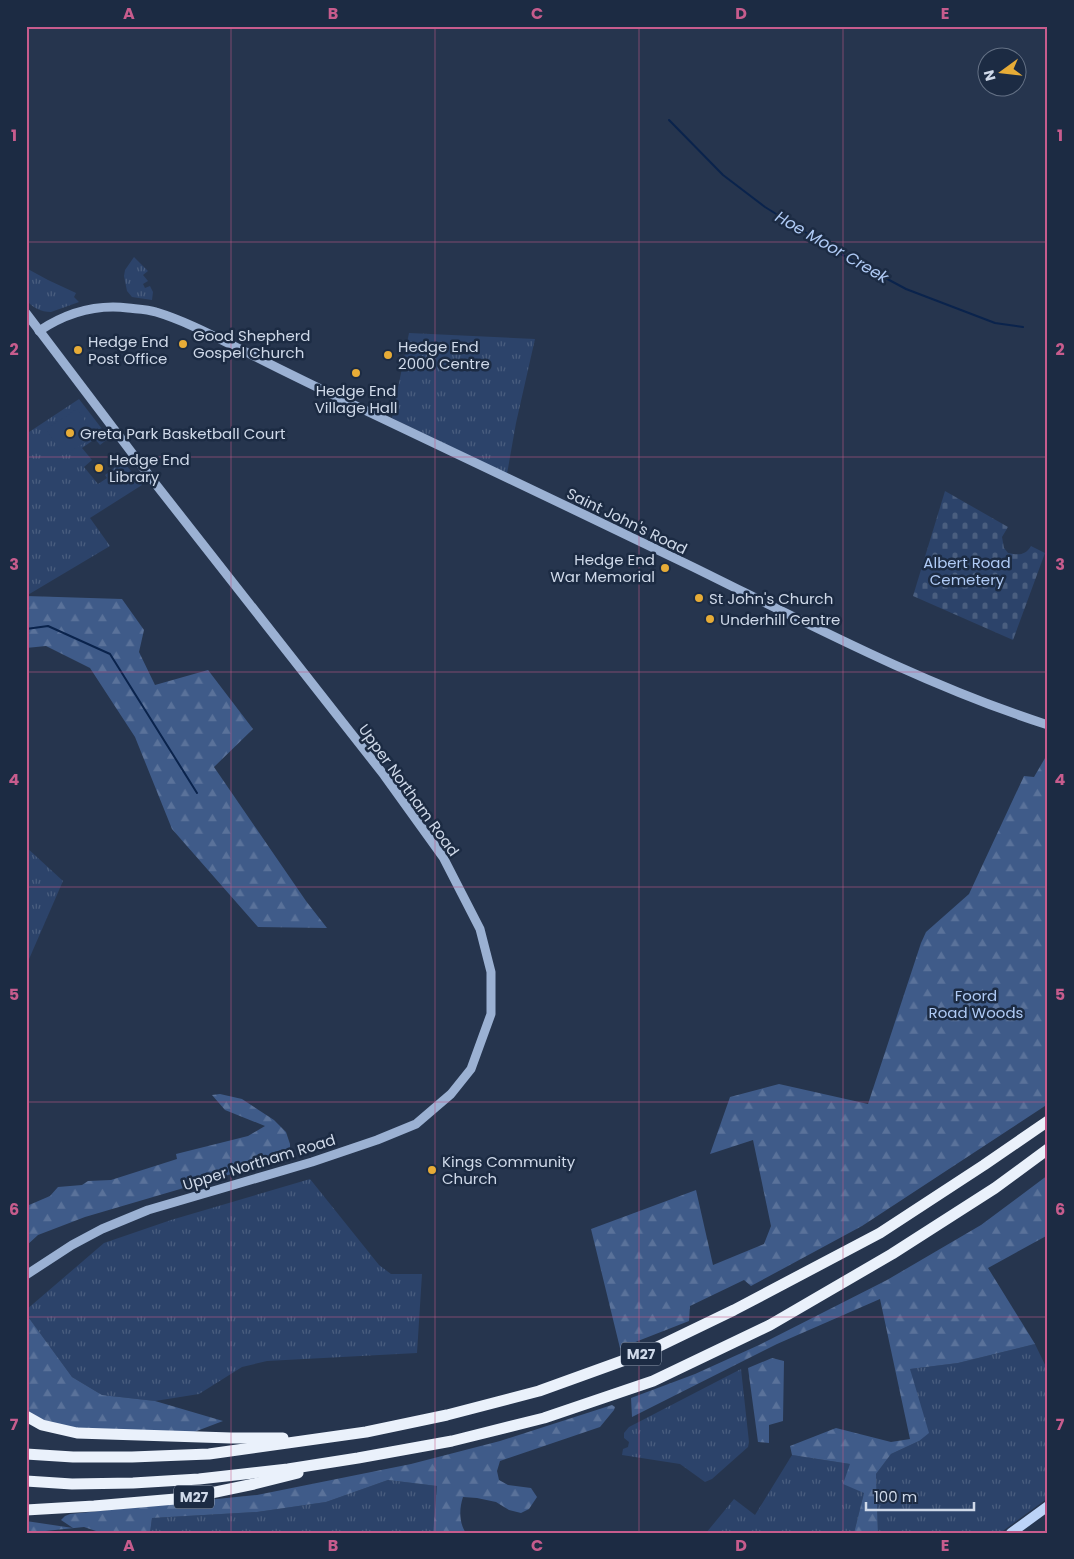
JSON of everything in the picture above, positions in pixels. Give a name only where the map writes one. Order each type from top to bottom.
[{"type":"highway","name":"M27","points":[[26,1454],[73,1457],[209,1454],[366,1432],[446,1415],[539,1391],[647,1352],[734,1310],[880,1232],[1048,1121]]},
{"type":"highway","name":"M27","points":[[26,1481],[72,1484],[133,1483],[184,1480],[288,1469],[452,1441],[544,1418],[653,1381],[770,1325],[884,1259],[988,1193],[1048,1150]]},
{"type":"highway","name":"M27","points":[[26,1416],[42,1425],[77,1433],[231,1438],[332,1437]]},
{"type":"highway","name":"M27","points":[[26,1510],[187,1498],[254,1484],[358,1458]]},
{"type":"main road","name":"Saint John's Road","points":[[39,331],[66,315],[87,309],[121,307],[155,311],[200,329],[312,385],[877,657],[999,709],[1048,725]]},
{"type":"main road","name":"Upper Northam Road","points":[[26,313],[154,482],[384,775],[443,857],[480,929],[491,972],[491,1014],[471,1069],[451,1094],[416,1124],[312,1162],[148,1210],[102,1229],[26,1275]]},
{"type":"main road","points":[[1011,1533],[1048,1506]]},
{"type":"green space","points":[[134,257],[148,271],[143,275],[148,281],[143,284],[145,288],[150,286],[153,292],[152,300],[132,297],[127,291],[124,276],[125,270]]},
{"type":"green space","points":[[26,268],[76,293],[74,297],[79,302],[51,312],[34,307],[26,300]]},
{"type":"green space","points":[[409,333],[535,339],[516,423],[507,474],[392,418]]},
{"type":"green space","points":[[79,399],[109,438],[100,445],[95,439],[82,448],[92,460],[84,467],[98,484],[107,478],[105,475],[123,461],[142,485],[90,518],[110,546],[26,596],[26,434]]},
{"type":"green space","name":"Greta Park Basketball Court","points":[[77,409],[95,436],[64,456],[46,429]]},
{"type":"green space","name":"Albert Road Cemetery","points":[[945,491],[1008,527],[1002,537],[1004,548],[1008,553],[1021,554],[1026,552],[1031,546],[1045,553],[1013,640],[913,596]]},
{"type":"green space","points":[[26,596],[122,599],[144,630],[139,652],[155,685],[208,670],[253,729],[214,767],[306,901],[327,928],[258,927],[172,829],[135,737],[90,668],[46,646],[26,648]]},
{"type":"green space","name":"Foord Road Woods","points":[[1048,753],[1048,1104],[862,1226],[751,1286],[744,1280],[690,1306],[689,1321],[620,1348],[591,1229],[696,1190],[713,1265],[764,1244],[771,1226],[753,1140],[710,1154],[730,1097],[779,1084],[868,1104],[926,932],[969,894],[1024,776],[1034,777]]},
{"type":"green space","points":[[26,847],[63,881],[26,966]]},
{"type":"green space","points":[[220,1094],[242,1099],[274,1120],[286,1132],[290,1144],[290,1151],[285,1157],[85,1217],[38,1235],[26,1246],[26,1213],[29,1205],[50,1196],[58,1187],[82,1185],[88,1181],[111,1180],[177,1159],[176,1154],[248,1136],[265,1126],[225,1110],[212,1095]]},
{"type":"green space","points":[[1048,1175],[1048,1235],[988,1268],[1035,1344],[958,1363],[910,1369],[929,1433],[919,1441],[891,1454],[876,1474],[878,1533],[854,1533],[864,1493],[843,1484],[850,1464],[792,1455],[790,1446],[836,1428],[891,1442],[910,1439],[880,1299],[777,1344],[632,1417],[631,1398],[695,1374],[759,1345],[887,1280],[981,1225]]},
{"type":"green space","points":[[310,1179],[379,1265],[391,1274],[422,1274],[417,1353],[267,1361],[242,1367],[199,1394],[155,1401],[102,1395],[72,1377],[26,1314],[26,1310],[104,1243],[171,1220]]},
{"type":"green space","points":[[26,1314],[72,1377],[102,1395],[155,1401],[223,1421],[181,1437],[77,1433],[26,1416]]},
{"type":"green space","points":[[1035,1344],[1048,1371],[1048,1498],[1000,1533],[878,1533],[876,1474],[891,1454],[919,1441],[910,1369],[958,1363]]},
{"type":"green space","points":[[772,1358],[784,1361],[783,1421],[769,1425],[769,1443],[758,1442],[748,1368]]},
{"type":"green space","points":[[741,1369],[748,1447],[712,1479],[705,1482],[680,1464],[622,1455],[623,1449],[628,1447],[629,1442],[624,1438],[624,1433],[629,1427]]},
{"type":"green space","points":[[612,1405],[615,1407],[614,1410],[600,1427],[500,1461],[497,1471],[499,1480],[508,1485],[531,1488],[537,1497],[529,1509],[521,1513],[509,1510],[496,1502],[463,1497],[460,1516],[466,1533],[433,1533],[437,1486],[388,1480],[326,1502],[257,1512],[152,1518],[150,1533],[102,1533],[84,1527],[26,1533],[26,1521],[73,1528],[61,1520],[65,1516],[257,1495],[411,1464],[500,1441]]},
{"type":"green space","points":[[792,1455],[850,1464],[864,1493],[854,1533],[706,1533],[734,1499],[755,1515]]},
{"type":"green space","points":[[388,1480],[437,1486],[433,1533],[150,1533],[152,1518],[257,1512],[326,1502]]},
{"type":"waterway","name":"Hoe Moor Creek","points":[[669,120],[723,175],[765,207],[837,252],[906,289],[995,323],[1023,327]]},
{"type":"waterway","points":[[26,629],[48,626],[110,654],[197,793]]},
{"type":"place","name":"Good Shepherd Gospel Church","points":[[183,344]]},
{"type":"place","name":"Hedge End Post Office","points":[[78,350]]},
{"type":"place","name":"Hedge End 2000 Centre","points":[[388,355]]},
{"type":"place","name":"Hedge End Village Hall","points":[[356,373]]},
{"type":"place","name":"Greta Park Basketball Court","points":[[70,433]]},
{"type":"place","name":"Hedge End Library","points":[[99,468]]},
{"type":"place","name":"Hedge End War Memorial","points":[[665,568]]},
{"type":"place","name":"St John's Church","points":[[699,598]]},
{"type":"place","name":"Underhill Centre","points":[[710,619]]},
{"type":"place","name":"Kings Community Church","points":[[432,1170]]}]
